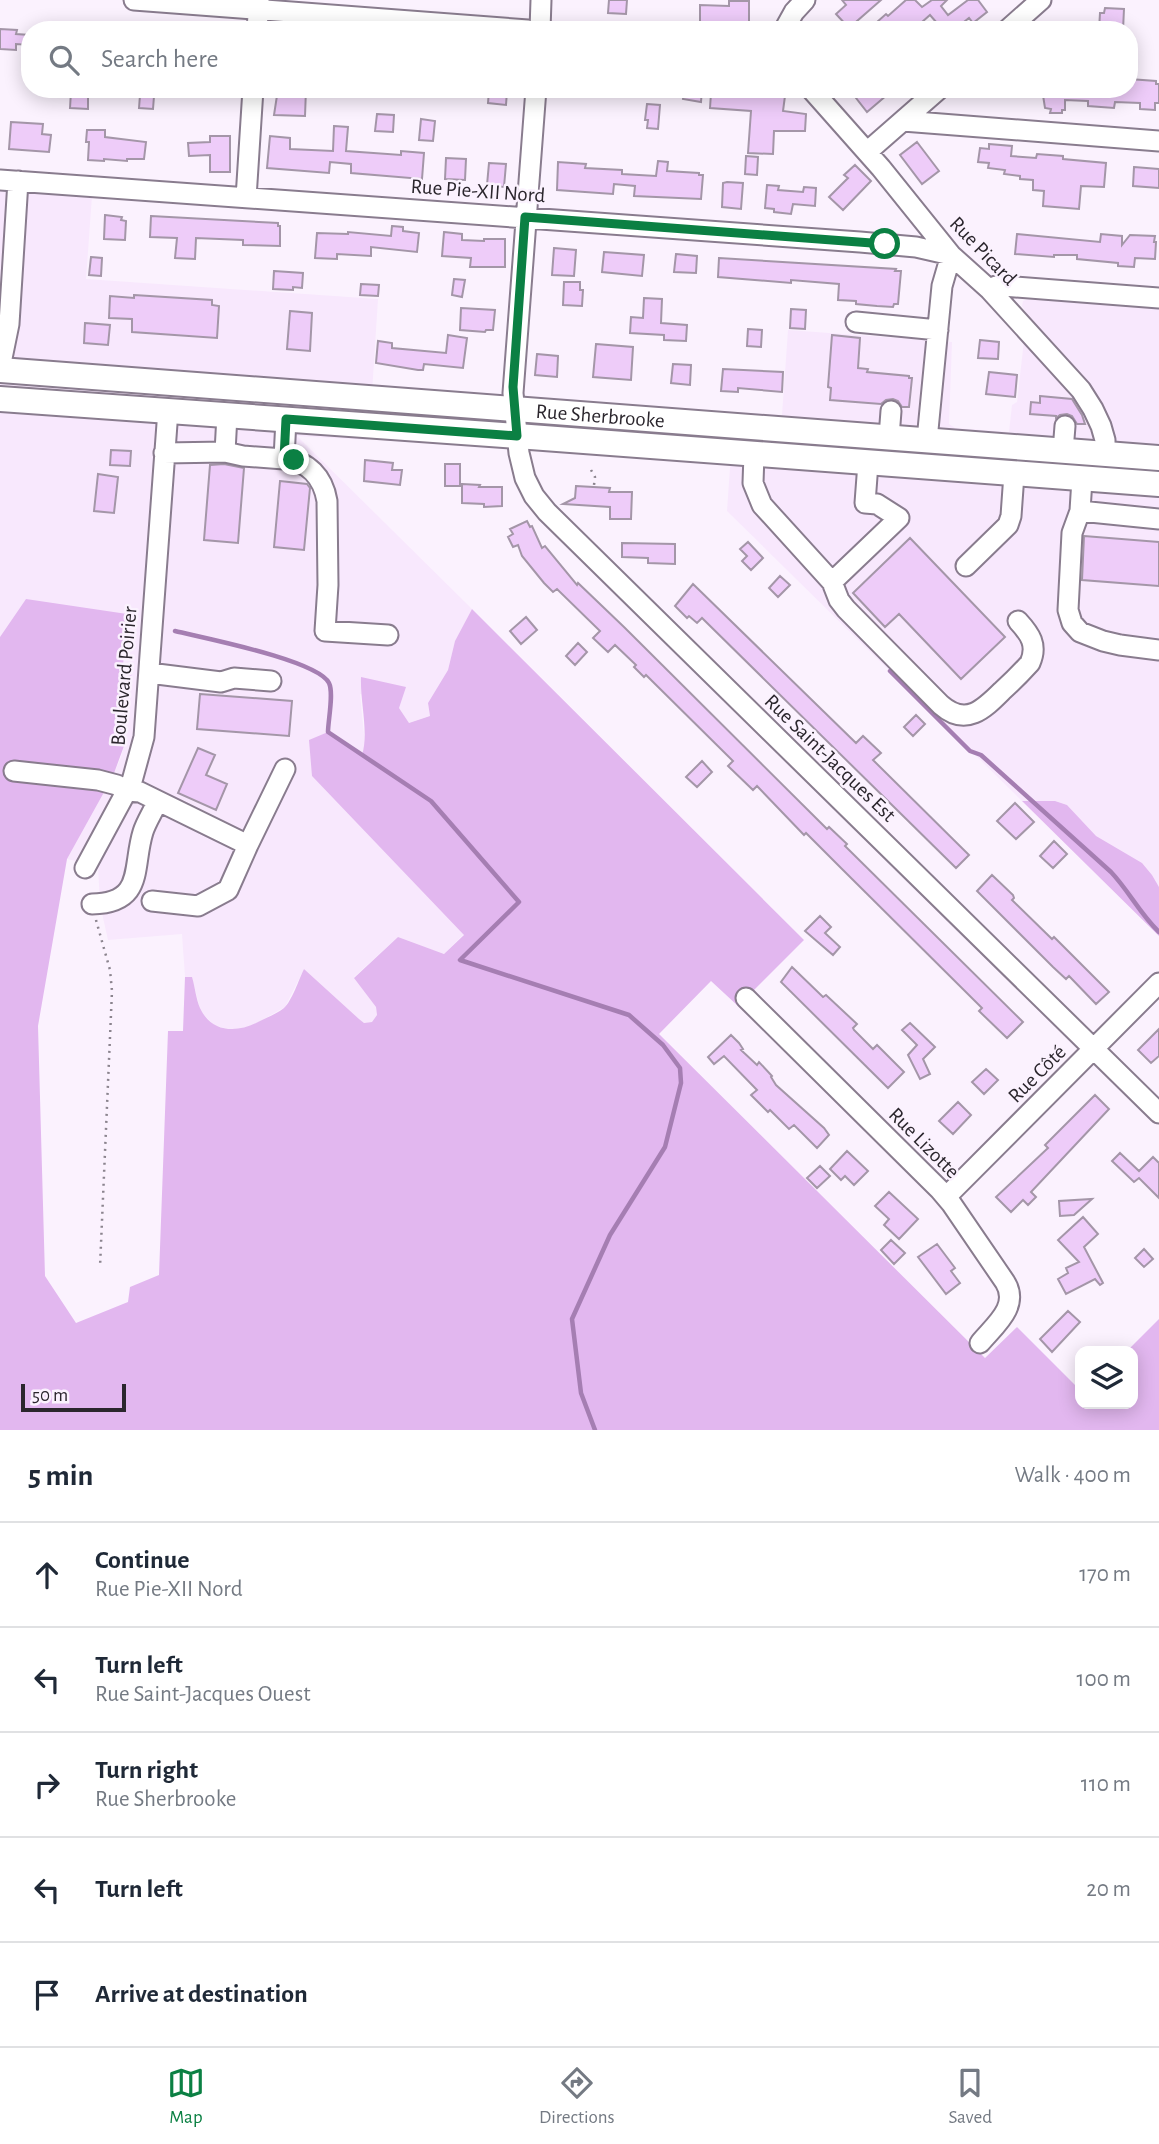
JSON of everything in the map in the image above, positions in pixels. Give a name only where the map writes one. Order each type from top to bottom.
[{"type":"main road","name":"Rue Sherbrooke","points":[[0,369],[926,440],[1064,439],[1105,454],[1159,458]]},
{"type":"main road","name":"Rue Sherbrooke","points":[[0,399],[1159,484]]},
{"type":"street","points":[[134,0],[259,5],[431,21]]},
{"type":"street","points":[[540,21],[541,0]]},
{"type":"street","points":[[789,21],[805,0]]},
{"type":"street","points":[[1017,21],[1041,0]]},
{"type":"street","points":[[246,198],[252,98]]},
{"type":"street","name":"Rue Saint-Jacques Est","points":[[535,98],[513,387],[517,436],[525,478],[534,496],[547,512],[1159,1113]]},
{"type":"street","name":"Rue Picard","points":[[819,98],[951,255],[990,290],[1085,396],[1103,433],[1105,454]]},
{"type":"street","points":[[867,152],[929,98]]},
{"type":"street","points":[[903,121],[1159,141]]},
{"type":"street","points":[[0,369],[9,324],[9,180]]},
{"type":"street","name":"Rue Pie-XII Nord","points":[[9,180],[901,245],[951,255]]},
{"type":"street","points":[[926,440],[942,286],[951,255]]},
{"type":"street","points":[[990,290],[1003,286],[1159,298]]},
{"type":"street","points":[[856,322],[938,330]]},
{"type":"street","name":"Boulevard Poirier","points":[[85,869],[136,772],[144,737],[168,410]]},
{"type":"street","points":[[889,437],[891,411]]},
{"type":"street","points":[[225,452],[227,415]]},
{"type":"street","points":[[284,459],[286,419]]},
{"type":"street","points":[[164,453],[225,452],[294,460],[305,465],[319,478],[326,491],[328,585],[324,631],[388,635]]},
{"type":"street","points":[[754,454],[753,487],[762,505],[832,582],[839,600],[853,617],[949,711],[969,715],[983,709],[1030,663],[1033,641],[1018,621]]},
{"type":"street","points":[[832,582],[899,517],[877,504],[865,503],[868,463]]},
{"type":"street","points":[[966,566],[1008,525],[1014,474]]},
{"type":"street","points":[[1082,479],[1080,511],[1072,533],[1068,610],[1072,623],[1080,632],[1094,639],[1159,650]]},
{"type":"street","points":[[1080,511],[1159,519]]},
{"type":"street","points":[[149,673],[220,682],[234,678],[271,681]]},
{"type":"street","points":[[152,901],[198,906],[229,890],[285,769]]},
{"type":"street","points":[[14,771],[98,779],[127,791],[140,792],[248,845]]},
{"type":"street","points":[[92,904],[108,903],[129,890],[136,873],[143,832],[158,802]]},
{"type":"street","name":"Rue Côté","points":[[946,1197],[1159,983]]},
{"type":"street","name":"Rue Lizotte","points":[[746,998],[946,1197],[1010,1291],[1011,1300],[1008,1307],[981,1343]]},
{"type":"path","points":[[592,470],[594,485]]},
{"type":"path","points":[[92,904],[110,970],[111,991],[100,1267]]},
{"type":"shaded area","points":[[0,189],[92,196],[86,279],[378,299],[369,440],[297,436],[472,609],[455,641],[448,670],[428,703],[430,716],[409,723],[399,708],[360,694],[365,745],[362,756],[312,776],[464,934],[444,954],[398,937],[354,977],[376,1007],[377,1015],[372,1022],[364,1023],[304,969],[285,1007],[248,1028],[234,1031],[214,1025],[203,1014],[192,977],[185,977],[182,934],[108,940],[100,904],[98,866],[67,859],[121,757],[131,668],[123,666],[26,599],[0,637]]},
{"type":"shaded area","points":[[1028,299],[1159,309],[1159,887],[1152,875],[1095,836],[1067,805],[1055,801],[1022,801],[727,511],[734,412],[782,415],[788,330],[952,342],[949,424],[955,428],[1009,432],[1012,405],[1017,402],[1027,314],[1022,306],[1023,301]]},
{"type":"shaded area","points":[[26,599],[127,614],[123,666],[132,668],[124,746],[113,776],[67,859],[38,1026],[45,1276],[76,1323],[128,1302],[130,1287],[159,1275],[168,1031],[183,1031],[185,977],[192,977],[205,1017],[211,1023],[227,1029],[252,1025],[284,1008],[304,969],[364,1023],[372,1022],[377,1015],[376,1007],[354,978],[398,937],[444,954],[464,935],[312,776],[309,740],[328,732],[362,755],[365,737],[361,677],[406,687],[399,708],[409,723],[430,716],[428,703],[448,670],[455,641],[472,609],[804,940],[738,1006],[711,981],[659,1034],[985,1358],[1017,1327],[1075,1385],[1075,1409],[1138,1409],[1138,1346],[1132,1346],[1159,1319],[1159,1430],[0,1430],[0,637]]},
{"type":"shaded area","points":[[1022,801],[1055,801],[1067,805],[1096,836],[1142,863],[1159,887],[1159,936]]},
{"type":"building","points":[[609,0],[627,0],[626,14],[608,13]]},
{"type":"building","points":[[842,0],[881,0],[857,21],[842,21],[836,14],[846,5]]},
{"type":"building","points":[[906,0],[915,0],[922,7],[932,0],[947,0],[941,6],[948,15],[968,0],[978,0],[987,12],[976,21],[969,18],[965,21],[935,21],[930,15],[923,21],[878,21],[886,14],[888,16]]},
{"type":"building","points":[[729,1],[749,1],[749,21],[700,21],[700,5],[729,6]]},
{"type":"building","points":[[1105,8],[1124,9],[1123,21],[1100,21],[1100,13],[1104,13]]},
{"type":"building","points":[[0,29],[17,30],[16,34],[21,34],[21,44],[16,44],[16,50],[0,49]]},
{"type":"building","points":[[1138,80],[1156,81],[1156,84],[1159,84],[1159,103],[1155,103],[1155,110],[1140,109],[1140,103],[1115,102],[1114,108],[1088,106],[1088,101],[1065,100],[1065,110],[1062,110],[1062,113],[1050,113],[1051,109],[1045,108],[1043,98],[1138,98]]},
{"type":"building","points":[[71,98],[88,98],[88,109],[70,108]]},
{"type":"building","points":[[140,98],[154,98],[153,109],[139,108]]},
{"type":"building","points":[[277,98],[306,98],[305,116],[274,115]]},
{"type":"building","points":[[488,98],[506,98],[506,105],[488,103]]},
{"type":"building","points":[[683,98],[701,98],[701,102]]},
{"type":"building","points":[[711,98],[785,98],[783,111],[806,114],[805,131],[774,131],[773,154],[748,153],[751,111],[710,108]]},
{"type":"building","points":[[856,98],[883,98],[867,112]]},
{"type":"building","points":[[647,104],[660,105],[658,129],[647,128]]},
{"type":"building","points":[[377,114],[394,115],[393,132],[375,131]]},
{"type":"building","points":[[421,119],[435,121],[433,141],[419,140]]},
{"type":"building","points":[[11,122],[43,124],[42,134],[51,135],[49,152],[9,149]]},
{"type":"building","points":[[334,126],[348,127],[346,151],[401,155],[401,151],[424,153],[422,179],[351,173],[351,164],[330,162],[329,173],[267,168],[270,136],[290,138],[290,149],[333,151]]},
{"type":"building","points":[[87,130],[105,130],[105,137],[146,142],[144,159],[88,160]]},
{"type":"building","points":[[210,136],[230,136],[230,172],[210,172],[210,155],[189,156],[188,143],[210,142]]},
{"type":"building","points":[[917,142],[939,171],[922,184],[900,155]]},
{"type":"building","points":[[989,144],[1012,146],[1011,156],[1036,158],[1037,154],[1106,163],[1104,187],[1081,186],[1079,209],[1043,206],[1044,191],[1033,190],[1033,180],[1004,174],[1005,170],[988,168],[989,163],[978,162],[980,148],[989,149]]},
{"type":"building","points":[[746,156],[758,157],[757,175],[745,174]]},
{"type":"building","points":[[446,158],[466,159],[465,180],[445,179]]},
{"type":"building","points":[[658,161],[668,162],[667,171],[703,175],[701,199],[634,196],[635,186],[614,184],[613,194],[557,190],[558,162],[586,164],[585,168],[622,170],[622,174],[656,176]]},
{"type":"building","points":[[489,163],[506,164],[504,187],[487,185]]},
{"type":"building","points":[[855,165],[871,181],[843,210],[829,197],[848,178],[844,175]]},
{"type":"building","points":[[1134,167],[1159,169],[1159,188],[1133,186]]},
{"type":"building","points":[[723,183],[743,183],[741,209],[722,207]]},
{"type":"building","points":[[767,185],[779,186],[778,190],[803,192],[804,187],[816,188],[815,206],[793,204],[791,214],[774,212],[774,209],[765,208]]},
{"type":"building","points":[[105,215],[122,217],[121,220],[126,221],[125,240],[104,239]]},
{"type":"building","points":[[151,216],[278,223],[280,246],[243,245],[243,240],[196,238],[195,259],[175,258],[177,238],[150,237]]},
{"type":"building","points":[[392,226],[419,233],[417,252],[371,247],[371,256],[337,254],[337,259],[315,258],[317,233],[348,232],[391,236]]},
{"type":"building","points":[[444,232],[462,234],[462,240],[505,239],[505,267],[470,267],[471,258],[442,256]]},
{"type":"building","points":[[1017,234],[1100,242],[1101,234],[1122,236],[1122,245],[1130,235],[1155,236],[1155,259],[1135,258],[1134,267],[1077,259],[1077,255],[1054,257],[1015,254]]},
{"type":"building","points":[[554,248],[576,250],[574,276],[552,275]]},
{"type":"building","points":[[604,252],[644,255],[642,276],[602,272]]},
{"type":"building","points":[[676,254],[697,256],[696,273],[674,272]]},
{"type":"building","points":[[91,257],[102,258],[101,276],[89,275]]},
{"type":"building","points":[[719,258],[896,269],[895,271],[901,271],[898,304],[893,307],[877,306],[838,300],[839,284],[718,277]]},
{"type":"building","points":[[274,271],[303,273],[302,288],[273,289]]},
{"type":"building","points":[[454,279],[465,280],[462,297],[452,295]]},
{"type":"building","points":[[564,282],[580,282],[580,290],[583,290],[582,306],[563,305]]},
{"type":"building","points":[[361,284],[379,285],[378,296],[360,295]]},
{"type":"building","points":[[134,295],[212,300],[212,305],[219,306],[217,338],[132,332],[132,319],[109,318],[110,296],[134,298]]},
{"type":"building","points":[[644,298],[662,299],[661,323],[687,325],[686,341],[664,340],[664,335],[630,333],[631,317],[643,318]]},
{"type":"building","points":[[461,308],[495,310],[493,330],[460,330]]},
{"type":"building","points":[[791,309],[806,310],[805,329],[790,328]]},
{"type":"building","points":[[290,311],[312,313],[310,351],[287,349]]},
{"type":"building","points":[[85,323],[110,325],[108,345],[84,343]]},
{"type":"building","points":[[748,329],[762,330],[761,347],[747,346]]},
{"type":"building","points":[[448,335],[467,338],[463,368],[424,364],[423,370],[418,370],[376,363],[378,341],[392,343],[392,348],[446,353]]},
{"type":"building","points":[[832,335],[860,338],[858,368],[868,369],[867,372],[912,378],[909,407],[902,407],[893,399],[881,404],[830,400],[831,388],[828,387]]},
{"type":"building","points":[[980,340],[999,342],[998,359],[978,358]]},
{"type":"building","points":[[596,344],[633,347],[631,380],[593,377]]},
{"type":"building","points":[[537,354],[558,356],[557,377],[535,375]]},
{"type":"building","points":[[673,364],[691,365],[690,385],[671,383]]},
{"type":"building","points":[[723,369],[783,372],[782,392],[738,388],[738,392],[721,391]]},
{"type":"building","points":[[989,372],[1017,375],[1015,397],[986,394]]},
{"type":"building","points":[[1040,396],[1072,399],[1085,424],[1077,424],[1072,416],[1067,414],[1056,418],[1030,414],[1031,402],[1040,403]]},
{"type":"building","points":[[111,450],[131,451],[130,466],[110,465]]},
{"type":"building","points":[[365,460],[393,463],[392,470],[402,470],[400,485],[364,481]]},
{"type":"building","points":[[224,464],[244,468],[238,543],[204,540],[210,465]]},
{"type":"building","points":[[445,464],[460,464],[460,486],[445,486]]},
{"type":"building","points":[[98,474],[118,477],[114,513],[94,511]]},
{"type":"building","points":[[280,481],[307,484],[310,488],[304,550],[274,547]]},
{"type":"building","points":[[462,484],[502,487],[502,506],[484,507],[484,504],[462,503]]},
{"type":"building","points":[[576,486],[610,488],[609,492],[632,492],[631,519],[610,519],[610,507],[563,504],[575,498]]},
{"type":"building","points":[[527,521],[542,548],[545,546],[577,585],[578,583],[624,627],[827,829],[829,827],[847,844],[845,846],[1023,1022],[1007,1038],[979,1011],[982,1008],[806,833],[804,835],[757,786],[753,790],[728,766],[733,761],[646,675],[644,677],[634,667],[636,665],[615,645],[608,652],[593,638],[600,631],[557,589],[553,592],[544,583],[522,556],[518,545],[513,547],[508,537],[513,534],[510,529]]},
{"type":"building","points":[[1084,536],[1159,542],[1159,586],[1082,580]]},
{"type":"building","points":[[910,538],[1005,637],[961,679],[899,614],[885,627],[853,593]]},
{"type":"building","points":[[748,542],[763,558],[751,570],[742,561],[747,556],[740,549]]},
{"type":"building","points":[[622,543],[675,544],[675,564],[648,563],[648,558],[622,557]]},
{"type":"building","points":[[780,576],[790,585],[778,597],[769,588]]},
{"type":"building","points":[[693,584],[856,743],[863,736],[881,753],[873,760],[969,855],[956,868],[702,618],[697,623],[689,616],[687,618],[675,606]]},
{"type":"building","points":[[526,617],[537,630],[521,644],[510,631]]},
{"type":"building","points":[[578,643],[587,652],[575,665],[566,656]]},
{"type":"building","points":[[200,694],[292,701],[289,736],[197,729]]},
{"type":"building","points":[[916,715],[925,724],[913,736],[904,727]]},
{"type":"building","points":[[198,748],[215,755],[206,775],[227,784],[216,810],[178,793]]},
{"type":"building","points":[[702,761],[712,772],[697,787],[686,777]]},
{"type":"building","points":[[1015,803],[1034,822],[1016,839],[997,821]]},
{"type":"building","points":[[1054,841],[1067,854],[1053,868],[1040,856]]},
{"type":"building","points":[[992,875],[1013,895],[1012,900],[1109,992],[1096,1004],[1069,976],[1066,979],[1053,967],[977,891]]},
{"type":"building","points":[[820,916],[831,927],[825,933],[840,947],[833,955],[805,931]]},
{"type":"building","points":[[792,967],[823,997],[826,995],[857,1024],[854,1030],[873,1049],[877,1045],[904,1072],[888,1088],[781,982]]},
{"type":"building","points":[[910,1023],[935,1047],[923,1059],[930,1074],[920,1079],[908,1055],[917,1045],[902,1030]]},
{"type":"building","points":[[1159,1029],[1159,1056],[1151,1063],[1138,1050]]},
{"type":"building","points":[[731,1035],[743,1049],[741,1050],[757,1065],[759,1062],[772,1076],[776,1085],[824,1128],[829,1135],[817,1148],[794,1125],[789,1129],[770,1110],[768,1112],[751,1095],[757,1090],[724,1056],[714,1064],[708,1057]]},
{"type":"building","points":[[986,1069],[998,1080],[984,1094],[972,1082]]},
{"type":"building","points":[[1095,1095],[1109,1109],[1031,1192],[1036,1197],[1028,1205],[1023,1200],[1011,1212],[996,1197],[1048,1148],[1045,1145]]},
{"type":"building","points":[[958,1102],[971,1115],[953,1134],[939,1121]]},
{"type":"building","points":[[847,1151],[868,1171],[854,1185],[845,1176],[841,1180],[830,1169]]},
{"type":"building","points":[[1120,1153],[1139,1171],[1153,1157],[1159,1163],[1159,1198],[1139,1178],[1134,1182],[1112,1161]]},
{"type":"building","points":[[820,1166],[830,1176],[817,1188],[807,1178]]},
{"type":"building","points":[[889,1192],[918,1219],[899,1239],[884,1225],[889,1219],[875,1206]]},
{"type":"building","points":[[1092,1199],[1074,1215],[1060,1216],[1059,1201]]},
{"type":"building","points":[[1083,1217],[1098,1234],[1084,1247],[1103,1283],[1100,1285],[1095,1279],[1066,1294],[1058,1279],[1068,1273],[1066,1268],[1079,1262],[1058,1240]]},
{"type":"building","points":[[891,1240],[905,1253],[894,1264],[881,1250]]},
{"type":"building","points":[[937,1244],[955,1268],[951,1271],[960,1283],[946,1294],[918,1257]]},
{"type":"building","points":[[1144,1249],[1153,1259],[1144,1267],[1135,1258]]},
{"type":"building","points":[[1068,1311],[1080,1322],[1052,1352],[1040,1339]]},
{"type":"waterway","points":[[175,631],[282,658],[320,674],[330,688],[328,732],[431,801],[519,902],[460,960],[629,1015],[663,1045],[680,1068],[681,1083],[665,1147],[610,1235],[572,1319],[581,1393],[595,1430]]},
{"type":"waterway","points":[[890,671],[970,751],[981,755],[1111,872],[1159,932]]},
{"type":"route","points":[[294,460],[284,459],[286,419],[517,436],[513,387],[525,217],[885,244]]}]
